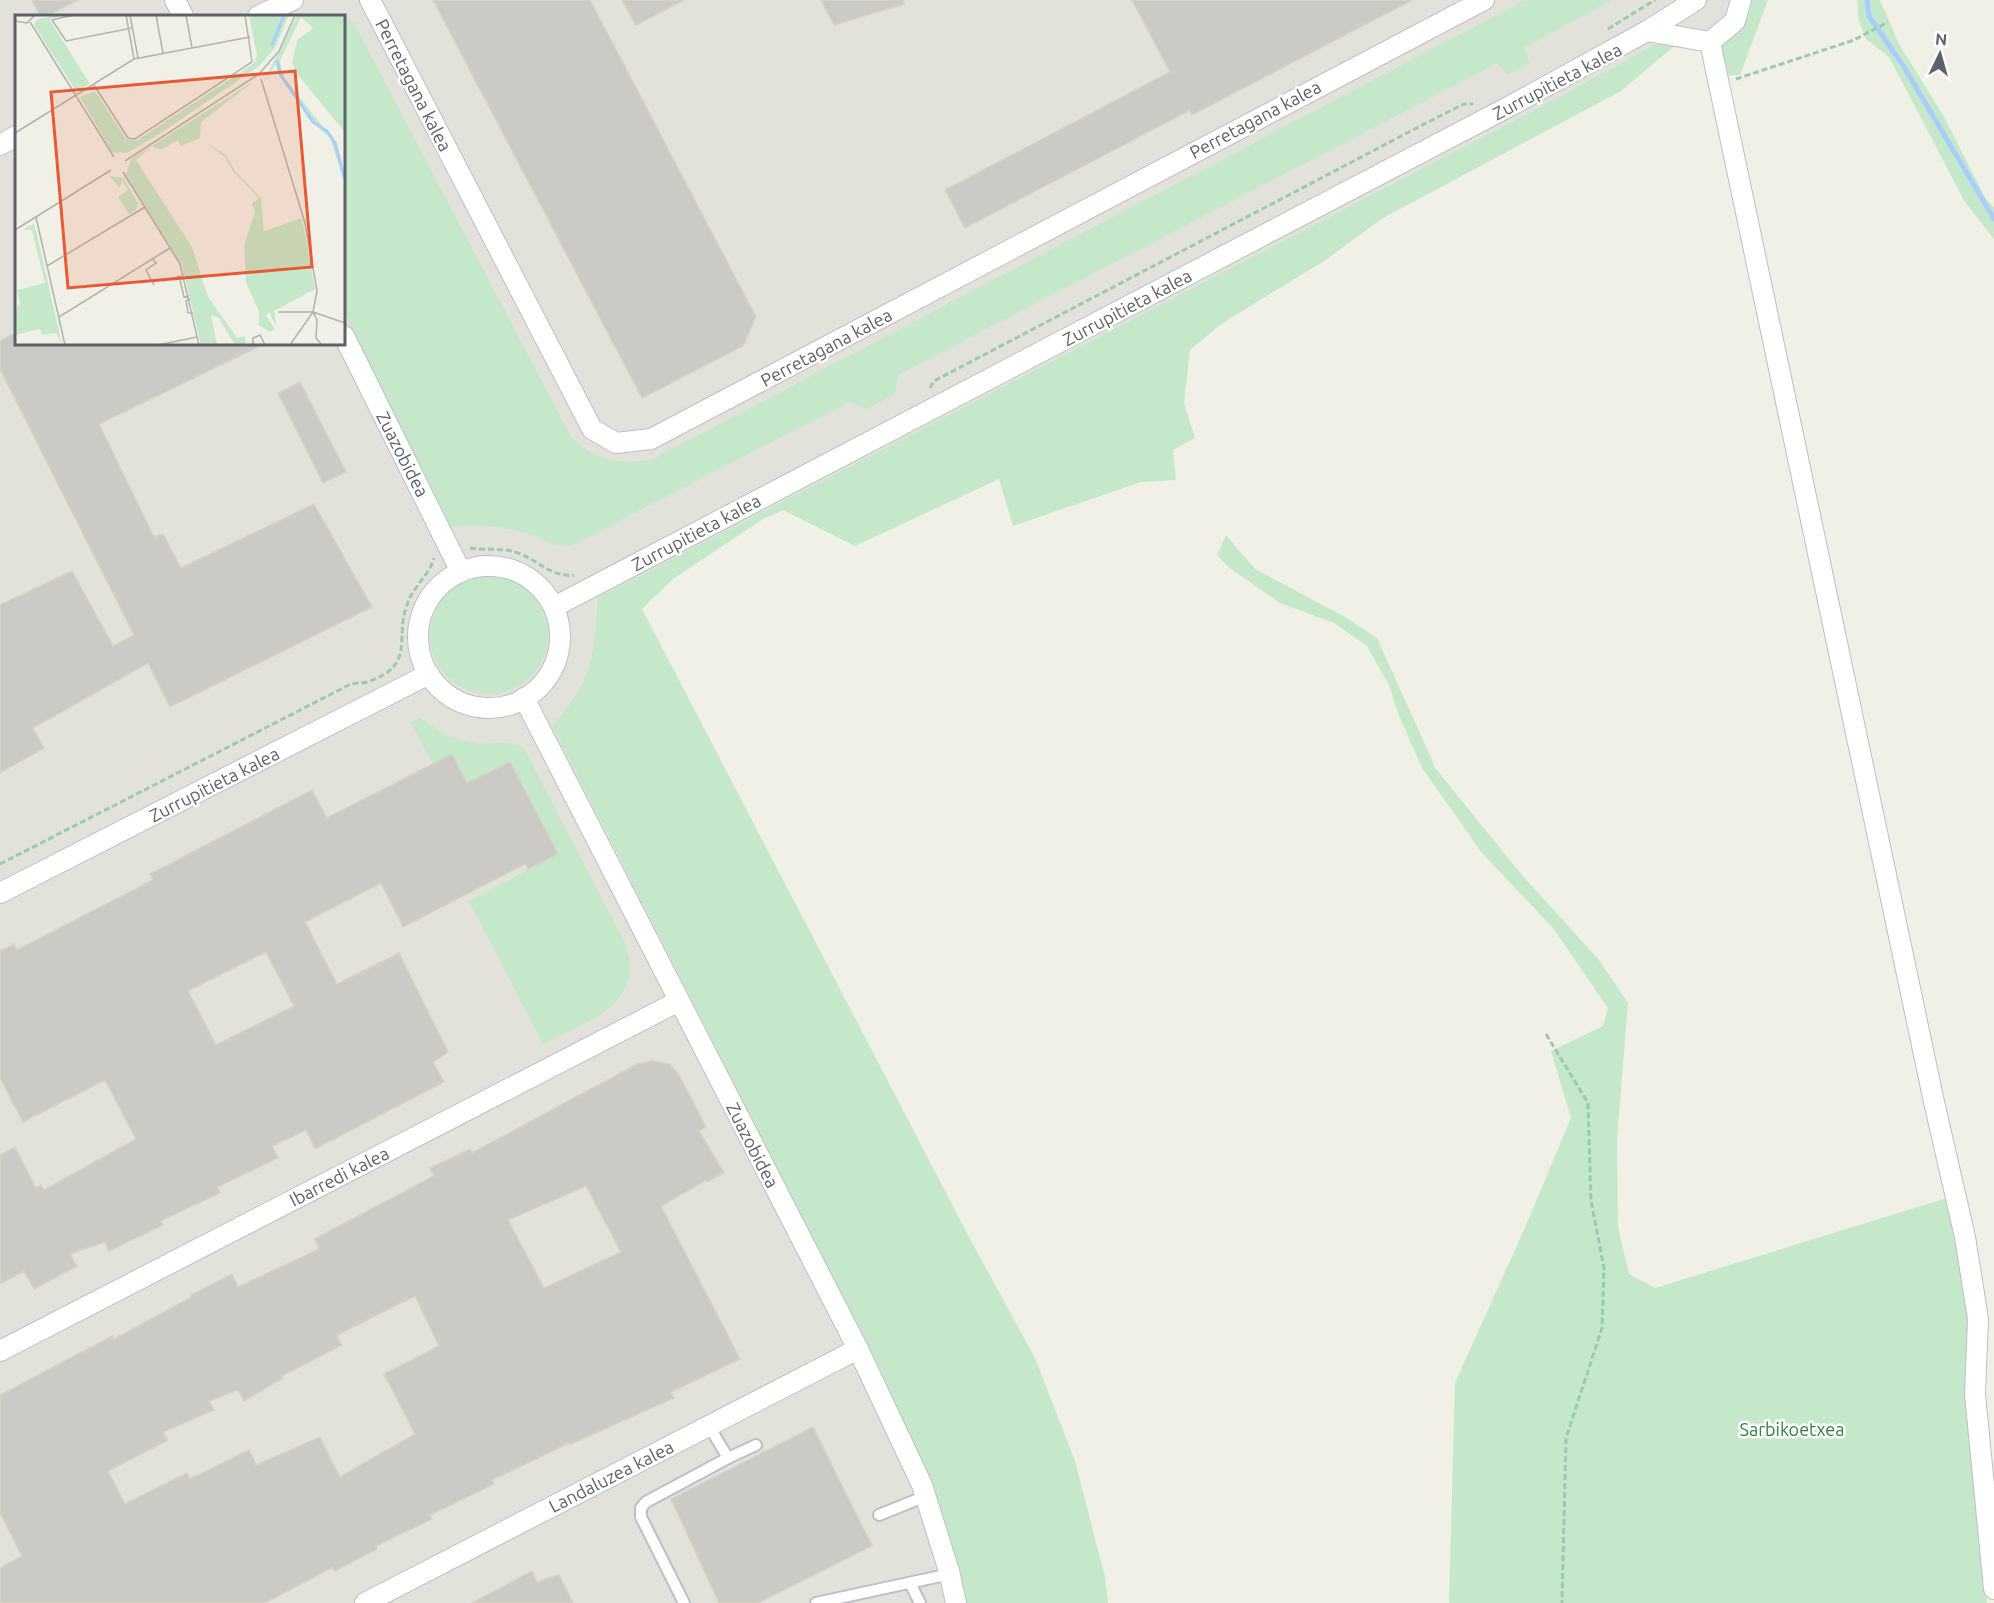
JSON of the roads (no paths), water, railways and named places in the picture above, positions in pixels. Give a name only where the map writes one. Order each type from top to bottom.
[{"type":"street","points":[[175,0],[182,15]]},
{"type":"street","points":[[260,15],[293,0]]},
{"type":"street","name":"Perretagana kalea","points":[[370,0],[592,429],[616,443],[651,439],[1484,0]]},
{"type":"street","name":"Zurrupitieta kalea","points":[[554,607],[1502,111],[1647,32],[1696,0]]},
{"type":"street","points":[[1647,32],[1710,42],[1735,21],[1741,0]]},
{"type":"street","points":[[1710,42],[1931,1090],[1965,1237],[1978,1318],[1975,1394],[1994,1589]]},
{"type":"street","points":[[0,145],[15,137]]},
{"type":"street","name":"Zuazobidea","points":[[345,338],[461,572]]},
{"type":"street","points":[[483,566],[504,567],[525,575],[542,589],[554,607],[559,624],[560,641],[557,658],[544,681],[524,698],[507,705],[490,708],[471,705],[455,699],[440,688],[429,674],[420,650],[419,624],[434,592],[446,580],[461,572],[483,566]]},
{"type":"street","name":"Zurrupitieta kalea","points":[[0,893],[429,674]]},
{"type":"street","name":"Zuazobidea","points":[[524,698],[858,1349],[926,1496],[956,1603]]},
{"type":"street","name":"Ibarredi kalea","points":[[0,1351],[679,1001]]},
{"type":"street","name":"Landaluzea kalea","points":[[365,1603],[858,1349]]},
{"type":"lane","points":[[709,1426],[728,1458]]},
{"type":"lane","points":[[684,1603],[641,1517],[641,1508],[646,1502],[756,1445]]},
{"type":"lane","points":[[879,1515],[926,1496]]},
{"type":"lane","points":[[816,1603],[950,1575]]},
{"type":"lane","points":[[910,1583],[920,1603]]},
{"type":"waterway","points":[[1867,0],[1869,16],[1904,67],[1994,219]]},
{"type":"park label","name":"Sarbikoetxea","points":[[1792,1429]]}]
